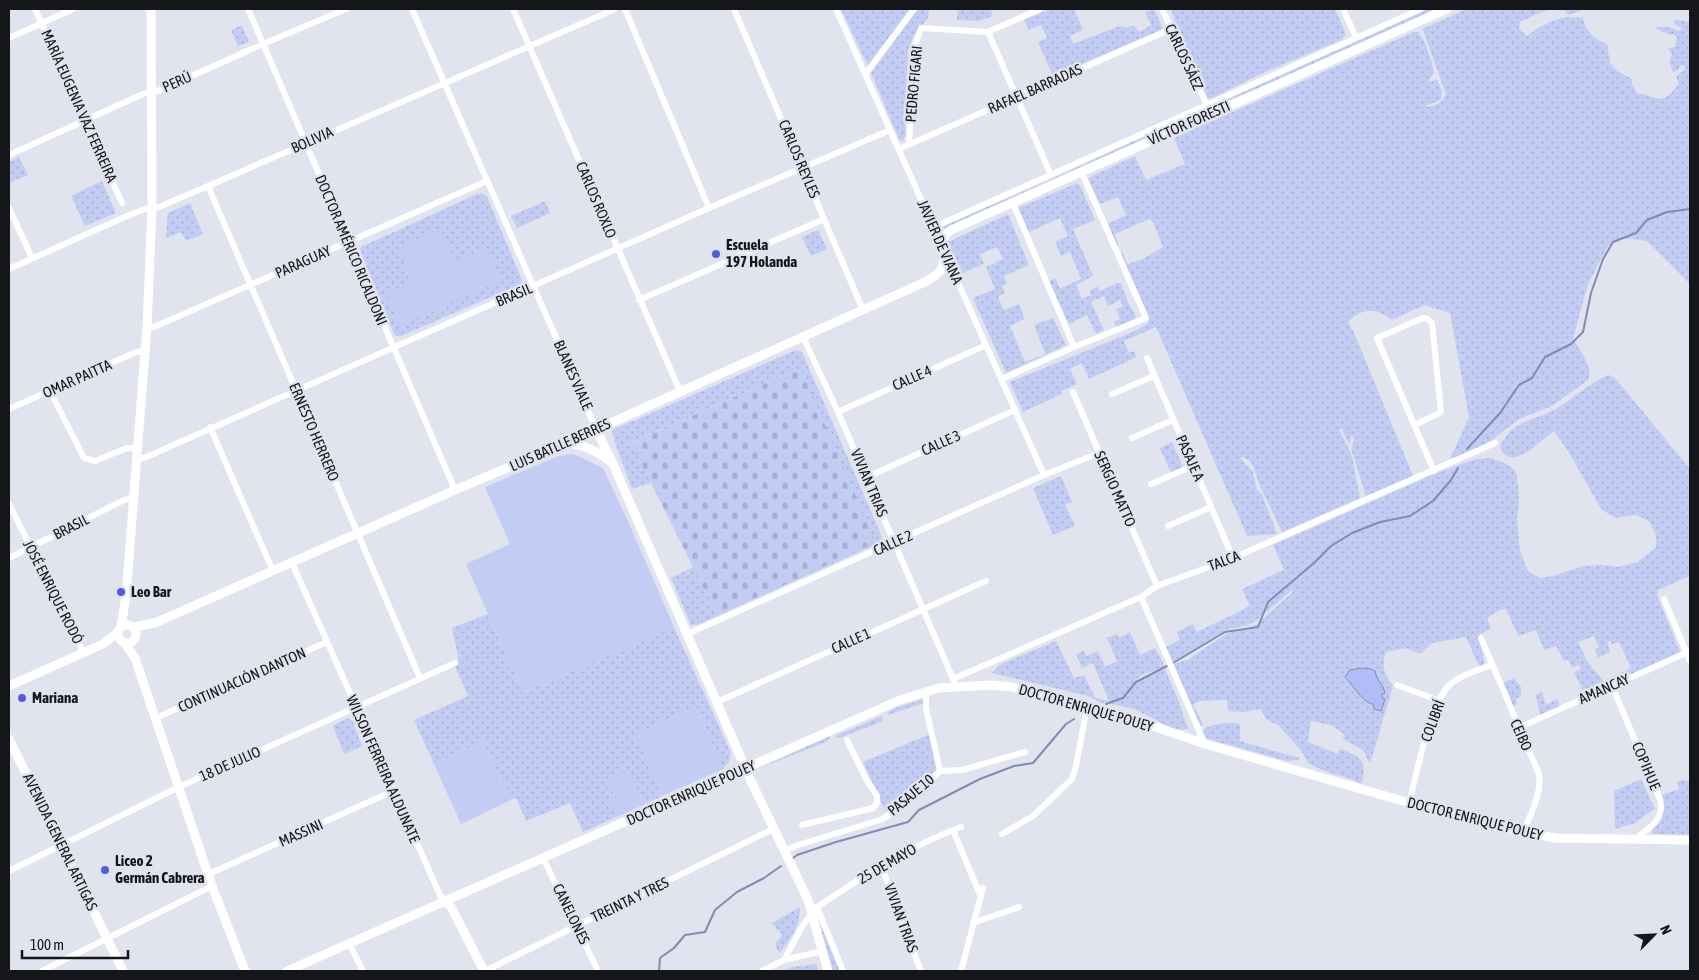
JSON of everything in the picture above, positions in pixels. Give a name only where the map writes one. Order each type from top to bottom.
[{"type":"street","name":"MARÍA EUGENIA VAZ FERREIRA","points":[[35,9],[122,203]]},
{"type":"street","points":[[9,38],[73,9]]},
{"type":"street","points":[[150,9],[152,208],[147,327],[126,596],[126,627],[129,641],[212,886],[245,971]]},
{"type":"street","name":"DOCTOR AMÉRICO RICALDONI","points":[[248,9],[455,490]]},
{"type":"street","name":"PERÚ","points":[[9,155],[145,93],[158,91],[346,9]]},
{"type":"street","name":"BLANES VIALE","points":[[412,9],[746,769],[815,909],[828,971]]},
{"type":"street","name":"CARLOS ROXLO","points":[[513,9],[680,391]]},
{"type":"street","name":"BOLIVIA","points":[[9,269],[127,216],[208,186],[615,9]]},
{"type":"street","points":[[625,9],[709,208]]},
{"type":"street","name":"CARLOS REYLES","points":[[734,9],[863,310]]},
{"type":"street","name":"JAVIER DE VIANA","points":[[836,9],[1044,475]]},
{"type":"street","points":[[866,73],[914,9]]},
{"type":"street","name":"PEDRO FIGARI","points":[[910,144],[915,46],[921,28],[988,32],[1040,9]]},
{"type":"street","name":"CARLOS SÁEZ","points":[[1162,9],[1207,105]]},
{"type":"street","points":[[1344,9],[1356,37]]},
{"type":"street","name":"VÍCTOR FORESTI","points":[[934,227],[1421,9]]},
{"type":"street","name":"VÍCTOR FORESTI","points":[[943,248],[946,233],[1447,9]]},
{"type":"street","name":"RAFAEL BARRADAS","points":[[899,149],[1171,28]]},
{"type":"street","points":[[988,32],[1051,174]]},
{"type":"street","name":"BRASIL","points":[[50,391],[84,458],[95,461],[127,448],[144,458],[210,427],[890,130]]},
{"type":"street","points":[[1002,379],[1146,318],[1081,171]]},
{"type":"street","name":"PARAGUAY","points":[[147,327],[154,327],[487,182]]},
{"type":"street","name":"ERNESTO HERRERO","points":[[208,186],[420,678]]},
{"type":"street","points":[[1013,203],[1074,347]]},
{"type":"street","points":[[9,208],[32,258]]},
{"type":"street","points":[[640,300],[824,219]]},
{"type":"street","name":"LUIS BATLLE BERRES","points":[[103,644],[129,641],[155,623],[566,443],[925,282],[938,274],[943,265],[943,248]]},
{"type":"street","points":[[1414,425],[1441,412],[1432,323],[1428,319],[1422,318],[1377,338],[1414,425],[1434,471]]},
{"type":"street","name":"VIVIAN TRIAS","points":[[803,337],[924,609],[954,683]]},
{"type":"street","name":"CALLE 4","points":[[838,412],[986,345]]},
{"type":"street","name":"OMAR PAITTA","points":[[9,409],[136,352],[145,350]]},
{"type":"street","name":"PASAJE A","points":[[1147,358],[1233,558]]},
{"type":"street","points":[[1112,394],[1154,376]]},
{"type":"street","name":"SERGIO MATTO","points":[[1073,392],[1157,586]]},
{"type":"street","name":"CALLE 3","points":[[866,477],[1015,410]]},
{"type":"street","points":[[1132,438],[1173,420]]},
{"type":"street","points":[[210,427],[273,571]]},
{"type":"street","points":[[566,443],[585,446],[601,454],[613,464]]},
{"type":"street","name":"TALCA","points":[[954,683],[1142,597],[1157,586],[1233,558],[1495,443]]},
{"type":"street","name":"CALLE 2","points":[[687,634],[1044,475],[1099,453]]},
{"type":"street","points":[[1151,484],[1193,466]]},
{"type":"street","name":"BRASIL","points":[[9,558],[124,500],[134,497]]},
{"type":"street","name":"JOSÉ ENRIQUE RODÓ","points":[[9,504],[84,653]]},
{"type":"street","points":[[1168,526],[1211,507]]},
{"type":"street","name":"WILSON FERREIRA ALDUNATE","points":[[292,562],[440,895],[451,907],[484,971]]},
{"type":"street","name":"CALLE 1","points":[[717,702],[986,581]]},
{"type":"street","points":[[1142,597],[1205,744]]},
{"type":"street","points":[[1664,599],[1688,652],[1690,661]]},
{"type":"street","name":"LUIS BATLLE BERRES","points":[[9,686],[103,644],[126,627],[155,623]]},
{"type":"street","points":[[126,627],[118,637],[129,641]]},
{"type":"street","name":"CEIBO","points":[[1481,638],[1539,774],[1540,784],[1523,833]]},
{"type":"street","name":"CONTINUACIÓN DANTON","points":[[156,718],[327,642]]},
{"type":"street","name":"AMANCAY","points":[[1518,728],[1688,652]]},
{"type":"street","name":"18 DE JULIO","points":[[9,871],[179,787],[455,663]]},
{"type":"street","name":"COLIBRÍ","points":[[1409,803],[1432,718],[1446,689],[1454,681],[1491,665]]},
{"type":"street","name":"DOCTOR ENRIQUE POUEY","points":[[287,971],[913,695],[954,683],[992,684],[1036,692],[1139,721],[1205,744],[1483,824],[1523,833],[1574,839],[1690,840]]},
{"type":"street","points":[[1397,685],[1440,701]]},
{"type":"street","name":"COPIHUE","points":[[1612,686],[1660,799],[1662,808],[1660,817],[1635,839]]},
{"type":"street","points":[[926,691],[926,708],[940,771]]},
{"type":"street","points":[[1002,834],[1033,816],[1072,779],[1087,707]]},
{"type":"street","name":"AVENIDA GENERAL ARTIGAS","points":[[9,739],[12,752],[62,845],[123,971]]},
{"type":"street","points":[[802,825],[873,808],[877,803],[877,796],[866,779],[847,740]]},
{"type":"street","name":"PASAJE 10","points":[[785,851],[798,845],[883,819],[940,771],[962,770],[1025,752]]},
{"type":"street","name":"MASSINI","points":[[209,874],[393,791]]},
{"type":"street","name":"25 DE MAYO","points":[[784,960],[791,945],[815,909],[881,864],[961,827]]},
{"type":"street","name":"TREINTA Y TRES","points":[[484,971],[774,828]]},
{"type":"street","points":[[953,830],[981,897]]},
{"type":"street","name":"PASAJE 10","points":[[785,851],[798,845]]},
{"type":"street","name":"CANELONES","points":[[543,858],[598,971]]},
{"type":"street","name":"VIVIAN TRIAS","points":[[881,864],[921,971]]},
{"type":"street","points":[[42,971],[212,886]]},
{"type":"street","points":[[961,971],[983,888]]},
{"type":"street","points":[[973,924],[1019,907]]},
{"type":"street","points":[[815,909],[842,971]]},
{"type":"street","points":[[349,943],[363,971]]},
{"type":"street","points":[[762,971],[784,960],[823,951]]},
{"type":"green space","points":[[841,9],[910,9],[868,66]]},
{"type":"green space","points":[[918,9],[929,9],[928,18],[913,37],[908,52],[904,119],[906,133],[903,141],[899,139],[871,73]]},
{"type":"green space","points":[[958,9],[990,9],[993,16],[979,21],[957,20]]},
{"type":"green space","points":[[1050,9],[1074,9],[1083,30],[1070,36],[1073,44],[1120,26],[1127,28],[1134,25],[1139,32],[1151,25],[1145,12],[1154,9],[1163,29],[1053,76],[1038,42],[1047,38],[1041,25],[1029,30],[1024,20]]},
{"type":"green space","points":[[1171,9],[1335,9],[1345,36],[1341,40],[1267,71],[1210,99],[1207,97],[1181,39]]},
{"type":"green space","points":[[1421,9],[1436,9],[1252,91],[1211,107],[1206,111],[947,229],[943,228],[945,225],[1043,183]]},
{"type":"green space","points":[[1467,9],[1585,9],[1568,15],[1566,11],[1547,10],[1520,22],[1519,29],[1527,36],[1553,21],[1574,17],[1583,18],[1591,34],[1607,44],[1610,63],[1617,71],[1632,79],[1632,84],[1637,93],[1660,99],[1668,96],[1679,84],[1676,76],[1685,69],[1684,65],[1673,72],[1671,65],[1670,59],[1672,54],[1668,48],[1675,47],[1677,37],[1655,28],[1668,27],[1679,31],[1682,28],[1674,24],[1675,19],[1690,22],[1690,284],[1647,241],[1623,238],[1608,246],[1588,284],[1573,338],[1587,364],[1589,370],[1588,380],[1552,406],[1519,419],[1480,449],[1453,461],[1451,457],[1469,417],[1450,313],[1424,305],[1392,320],[1375,311],[1359,314],[1348,322],[1413,476],[1366,496],[1351,449],[1354,440],[1352,435],[1349,444],[1342,429],[1339,429],[1352,456],[1360,498],[1282,532],[1259,484],[1254,468],[1250,461],[1243,457],[1240,458],[1253,472],[1257,490],[1262,494],[1277,534],[1247,536],[1156,327],[1124,341],[1129,353],[1134,351],[1137,357],[1089,379],[1082,363],[1070,369],[1077,384],[1061,391],[1062,394],[1023,412],[1010,382],[1135,331],[1148,323],[1149,319],[1121,253],[1123,253],[1128,264],[1143,259],[1163,247],[1153,222],[1149,219],[1115,234],[1118,247],[1107,224],[1126,215],[1118,197],[1100,204],[1088,178],[1135,156],[1146,180],[1185,164],[1174,138],[1414,32],[1418,32],[1420,35],[1430,58],[1433,73],[1429,80],[1430,82],[1437,79],[1442,92],[1441,99],[1426,107],[1435,105],[1443,100],[1446,94],[1423,30]]},
{"type":"green space","points":[[242,25],[249,42],[238,46],[231,30]]},
{"type":"green space","points":[[19,157],[28,175],[9,183],[9,162]]},
{"type":"green space","points":[[102,181],[116,213],[85,226],[71,196]]},
{"type":"green space","points":[[1077,183],[1080,185],[1095,220],[1073,229],[1093,276],[1076,285],[1082,299],[1091,295],[1090,290],[1097,287],[1100,291],[1121,283],[1136,317],[1116,327],[1114,322],[1120,319],[1116,309],[1123,306],[1120,300],[1108,306],[1104,296],[1091,302],[1104,330],[1096,334],[1087,315],[1069,324],[1049,281],[1055,278],[1060,289],[1081,279],[1070,252],[1061,256],[1055,242],[1068,236],[1060,218],[1029,232],[1018,208]]},
{"type":"green space","points":[[482,193],[487,197],[522,280],[521,284],[401,336],[395,336],[360,250],[361,247]]},
{"type":"green space","points":[[545,201],[550,213],[517,228],[511,216]]},
{"type":"green space","points":[[190,203],[203,234],[186,241],[181,232],[166,238],[168,213]]},
{"type":"green space","points":[[1008,214],[1029,265],[1004,276],[1007,283],[1002,286],[1005,293],[998,297],[1004,310],[1019,304],[1025,319],[1010,326],[1025,362],[1045,354],[1034,325],[1053,318],[1066,345],[1006,373],[973,298],[995,289],[986,267],[1003,259],[997,247],[980,254],[984,264],[962,273],[948,242]]},
{"type":"green space","points":[[441,229],[455,261],[486,248],[501,281],[400,325],[386,294],[412,282],[398,248]]},
{"type":"green space","points":[[818,230],[827,249],[811,256],[802,237]]},
{"type":"green space","points":[[796,350],[802,352],[882,537],[879,543],[697,625],[691,625],[671,578],[693,567],[715,610],[801,369],[632,442],[651,483],[632,489],[612,430]]},
{"type":"green space","points":[[801,369],[874,539],[872,544],[721,614],[715,611],[631,443]]},
{"type":"green space","points":[[1609,375],[1616,379],[1690,469],[1690,576],[1658,590],[1657,595],[1680,652],[1678,655],[1609,685],[1607,679],[1631,668],[1619,642],[1612,644],[1611,641],[1607,642],[1610,652],[1598,658],[1595,650],[1599,647],[1594,636],[1578,642],[1587,661],[1605,683],[1603,687],[1585,695],[1574,672],[1581,669],[1579,665],[1572,668],[1568,660],[1564,661],[1556,646],[1544,650],[1536,630],[1518,636],[1506,609],[1500,610],[1487,618],[1491,629],[1480,634],[1484,668],[1481,668],[1477,662],[1466,637],[1432,643],[1420,654],[1406,648],[1386,652],[1384,669],[1393,686],[1370,764],[1363,750],[1343,739],[1344,734],[1331,725],[1311,721],[1308,742],[1338,754],[1340,749],[1358,757],[1364,769],[1362,783],[1322,770],[1308,763],[1301,750],[1279,726],[1266,719],[1261,709],[1244,712],[1228,711],[1227,700],[1200,701],[1193,704],[1203,725],[1198,727],[1171,665],[1189,659],[1226,634],[1247,629],[1257,624],[1293,592],[1292,590],[1256,621],[1246,626],[1229,629],[1184,657],[1170,663],[1164,648],[1180,640],[1177,632],[1193,624],[1197,632],[1250,606],[1242,589],[1284,570],[1273,545],[1439,472],[1476,459],[1491,458],[1511,466],[1516,473],[1518,484],[1519,503],[1517,519],[1520,551],[1528,571],[1539,578],[1584,566],[1602,565],[1618,567],[1638,562],[1656,547],[1656,536],[1650,522],[1636,515],[1615,518],[1601,509],[1568,451],[1554,431],[1519,456],[1512,457],[1505,454],[1500,447],[1510,431],[1517,426],[1556,409],[1588,386]]},
{"type":"green space","points":[[1172,442],[1184,469],[1172,475],[1160,448]]},
{"type":"green space","points":[[574,454],[603,468],[674,627],[523,693],[466,564],[510,544],[485,487],[559,456]]},
{"type":"green space","points":[[1061,476],[1072,502],[1065,505],[1075,526],[1053,535],[1033,488]]},
{"type":"green space","points":[[488,614],[523,693],[674,627],[731,753],[729,762],[723,769],[696,707],[636,734],[662,796],[646,804],[626,771],[607,787],[613,789],[614,799],[623,814],[583,832],[570,803],[526,821],[516,798],[511,800],[483,741],[434,764],[414,720],[468,696],[455,666],[458,664],[458,656],[452,628]]},
{"type":"green space","points":[[1130,632],[1140,655],[1155,648],[1165,667],[1139,677],[1124,696],[1113,701],[1102,703],[1088,696],[992,673],[1001,664],[1056,641],[1074,678],[1084,675],[1095,698],[1109,701],[1093,663],[1082,668],[1076,654],[1084,651],[1087,656],[1098,651],[1105,667],[1117,661],[1107,638],[1117,634],[1119,638]]},
{"type":"green space","points":[[1165,669],[1188,729],[1174,730],[1135,709],[1111,704],[1126,696],[1142,678]]},
{"type":"green space","points":[[1514,678],[1521,687],[1521,696],[1516,699],[1517,704],[1508,709],[1498,685]]},
{"type":"green space","points":[[1542,692],[1546,705],[1557,699],[1560,707],[1540,716],[1536,695]]},
{"type":"green space","points":[[923,699],[923,703],[919,705],[888,715],[887,713],[895,708]]},
{"type":"green space","points":[[696,707],[723,769],[662,796],[635,734]]},
{"type":"green space","points":[[882,716],[883,721],[840,738],[835,736]]},
{"type":"green space","points":[[347,718],[352,720],[362,746],[344,754],[333,726]]},
{"type":"green space","points":[[1240,724],[1240,741],[1299,758],[1299,760],[1287,761],[1215,741],[1204,737],[1201,731],[1212,725]]},
{"type":"green space","points":[[930,734],[937,769],[887,815],[863,762]]},
{"type":"green space","points":[[830,736],[828,741],[757,769]]},
{"type":"green space","points":[[483,741],[511,800],[461,824],[434,764]]},
{"type":"green space","points":[[626,771],[646,804],[623,814],[621,810],[616,812],[611,802],[614,799],[613,789],[607,787],[611,777]]},
{"type":"green space","points":[[1641,779],[1655,809],[1636,823],[1615,829],[1614,791]]},
{"type":"green space","points":[[1682,780],[1690,781],[1690,835],[1653,834],[1652,829],[1659,822],[1664,810],[1661,795],[1679,789],[1677,782]]},
{"type":"green space","points":[[800,907],[799,919],[794,932],[779,953],[775,944],[782,935],[772,923]]},
{"type":"green space","points":[[817,917],[841,971],[831,971]]},
{"type":"green space","points":[[816,964],[818,971],[784,970],[792,967]]},
{"type":"shaded area","points":[[1362,668],[1375,671],[1383,687],[1385,693],[1382,694],[1383,699],[1385,699],[1381,711],[1374,709],[1373,704],[1366,701],[1345,677],[1350,670]]},
{"type":"waterway","points":[[1467,449],[1500,413],[1519,385],[1532,378],[1545,357],[1571,344],[1583,332],[1591,293],[1603,259],[1613,242],[1636,233],[1647,220],[1667,212],[1690,209]]},
{"type":"waterway","points":[[1173,663],[1225,632],[1258,627],[1268,602],[1331,546],[1352,533],[1380,522],[1410,516],[1433,501],[1451,480],[1458,468]]},
{"type":"waterway","points":[[1106,704],[1123,698],[1136,682],[1167,666]]},
{"type":"waterway","points":[[793,858],[836,842],[908,822],[919,810],[980,779],[1014,766],[1033,763],[1066,724],[1074,719]]},
{"type":"waterway","points":[[659,971],[660,958],[674,948],[685,935],[705,932],[715,910],[737,892],[764,878],[781,866]]},
{"type":"place","name":"Escuela 197 Holanda","points":[[716,254]]},
{"type":"place","name":"Leo Bar","points":[[121,592]]},
{"type":"place","name":"Mariana","points":[[22,698]]},
{"type":"place","name":"Liceo 2 Germán Cabrera","points":[[105,870]]}]
